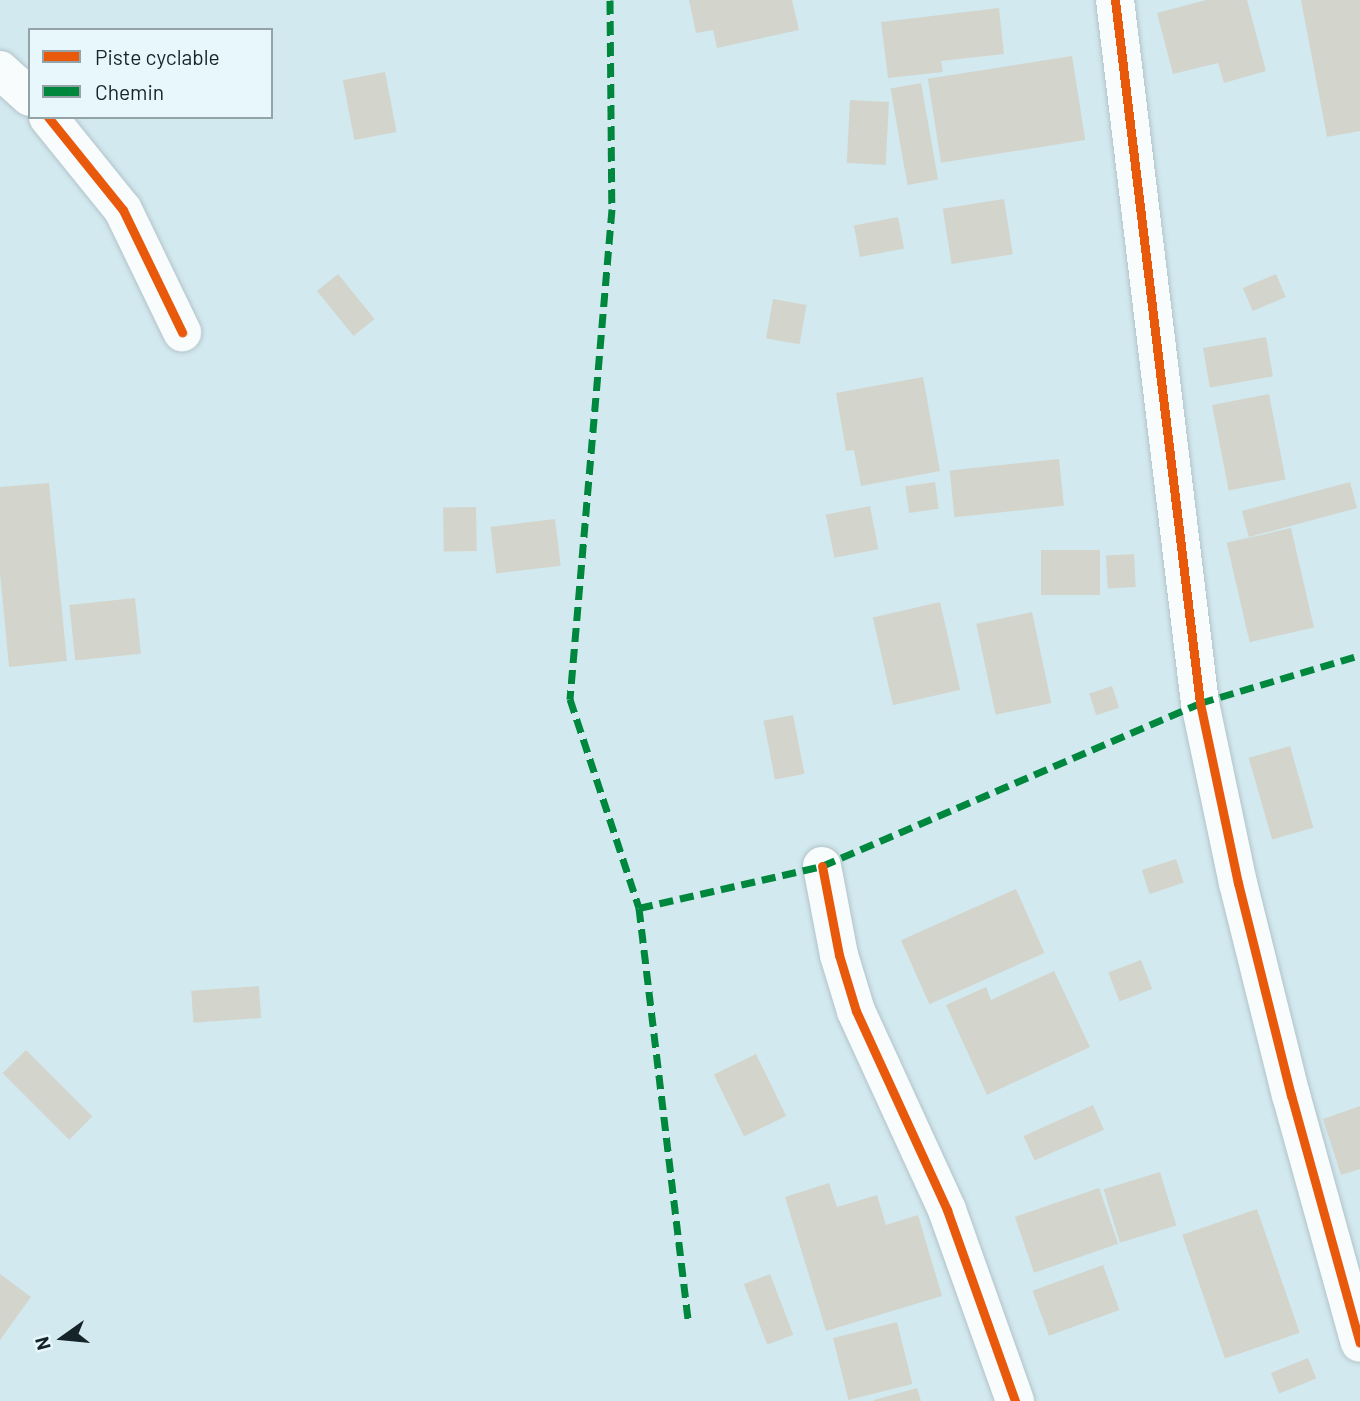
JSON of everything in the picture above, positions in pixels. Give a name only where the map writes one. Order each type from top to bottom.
[{"type":"street","points":[[1115,0],[1200,703],[1238,883],[1360,1343]]},
{"type":"street","points":[[0,70],[28,95]]},
{"type":"street","points":[[50,119],[123,209],[182,331]]},
{"type":"street","points":[[822,866],[839,955],[856,1011],[947,1210],[1015,1401]]},
{"type":"building","points":[[689,0],[792,0],[799,30],[717,48],[713,30],[696,33]]},
{"type":"building","points":[[1206,0],[1247,0],[1266,71],[1224,83],[1218,63],[1173,74],[1157,13]]},
{"type":"building","points":[[1301,0],[1360,0],[1360,131],[1327,137]]},
{"type":"building","points":[[999,8],[1004,54],[941,61],[943,72],[888,78],[881,22]]},
{"type":"building","points":[[1072,56],[1085,140],[941,163],[928,79]]},
{"type":"building","points":[[385,72],[397,132],[354,140],[343,80]]},
{"type":"building","points":[[921,83],[938,180],[907,185],[890,88]]},
{"type":"building","points":[[850,100],[889,102],[886,165],[847,163]]},
{"type":"building","points":[[1004,199],[1013,254],[952,264],[943,209]]},
{"type":"building","points":[[898,217],[904,248],[860,257],[854,226]]},
{"type":"building","points":[[338,274],[375,319],[354,336],[317,291]]},
{"type":"building","points":[[1276,274],[1286,297],[1253,311],[1243,288]]},
{"type":"building","points":[[773,299],[806,305],[800,344],[766,338]]},
{"type":"building","points":[[1266,337],[1273,376],[1210,388],[1203,348]]},
{"type":"building","points":[[923,377],[940,471],[861,486],[854,450],[846,451],[836,393]]},
{"type":"building","points":[[1269,394],[1286,479],[1229,490],[1212,405]]},
{"type":"building","points":[[1059,459],[1064,506],[955,517],[950,470]]},
{"type":"building","points":[[935,482],[939,509],[909,513],[905,486]]},
{"type":"building","points":[[1350,482],[1357,508],[1249,537],[1242,511]]},
{"type":"building","points":[[49,483],[67,661],[9,667],[0,573],[0,487]]},
{"type":"building","points":[[870,506],[878,549],[834,558],[826,515]]},
{"type":"building","points":[[476,507],[477,551],[444,552],[443,508]]},
{"type":"building","points":[[555,519],[561,566],[496,574],[490,527]]},
{"type":"building","points":[[1291,528],[1314,627],[1250,642],[1227,543]]},
{"type":"building","points":[[1041,550],[1100,550],[1100,595],[1041,595]]},
{"type":"building","points":[[1134,554],[1136,587],[1108,588],[1106,555]]},
{"type":"building","points":[[135,598],[141,654],[75,661],[69,605]]},
{"type":"building","points":[[940,602],[960,690],[893,705],[873,618]]},
{"type":"building","points":[[1032,612],[1051,703],[996,715],[976,624]]},
{"type":"building","points":[[1112,686],[1119,708],[1096,715],[1089,693]]},
{"type":"building","points":[[793,715],[804,774],[775,780],[764,721]]},
{"type":"building","points":[[1290,746],[1313,828],[1272,840],[1249,758]]},
{"type":"building","points":[[1176,859],[1184,883],[1149,894],[1142,870]]},
{"type":"building","points":[[1016,889],[1044,953],[929,1004],[901,940]]},
{"type":"building","points":[[1141,960],[1152,989],[1119,1001],[1108,973]]},
{"type":"building","points":[[1054,971],[1090,1047],[987,1095],[946,1005],[986,987],[991,1000]]},
{"type":"building","points":[[259,986],[261,1018],[193,1023],[191,991]]},
{"type":"building","points":[[26,1050],[92,1116],[69,1140],[3,1073]]},
{"type":"building","points":[[756,1054],[786,1116],[744,1137],[714,1075]]},
{"type":"building","points":[[1093,1105],[1104,1130],[1035,1161],[1024,1136]]},
{"type":"building","points":[[1360,1106],[1360,1169],[1341,1175],[1323,1119]]},
{"type":"building","points":[[1160,1172],[1176,1226],[1120,1243],[1104,1189]]},
{"type":"building","points":[[829,1183],[837,1207],[877,1195],[886,1225],[918,1215],[942,1296],[826,1331],[785,1197]]},
{"type":"building","points":[[1099,1188],[1118,1244],[1034,1273],[1015,1217]]},
{"type":"building","points":[[1257,1209],[1300,1333],[1225,1359],[1182,1235]]},
{"type":"building","points":[[1103,1265],[1119,1310],[1049,1336],[1033,1291]]},
{"type":"building","points":[[0,1274],[31,1297],[0,1340]]},
{"type":"building","points":[[770,1274],[793,1335],[767,1345],[744,1284]]},
{"type":"building","points":[[897,1322],[912,1384],[848,1400],[833,1338]]},
{"type":"building","points":[[1308,1358],[1316,1378],[1279,1393],[1271,1373]]},
{"type":"building","points":[[917,1388],[921,1401],[874,1401],[874,1400]]},
{"type":"marked path","points":[[610,0],[612,209],[570,699],[639,908],[688,1319]]},
{"type":"marked path","points":[[639,908],[822,866],[1200,703],[1360,655]]},
{"type":"cycle path","points":[[1115,0],[1200,703],[1238,883],[1291,1095],[1360,1343]]},
{"type":"cycle path","points":[[50,119],[123,210],[182,332]]},
{"type":"cycle path","points":[[822,866],[839,955],[856,1011],[947,1210],[1015,1401]]}]
